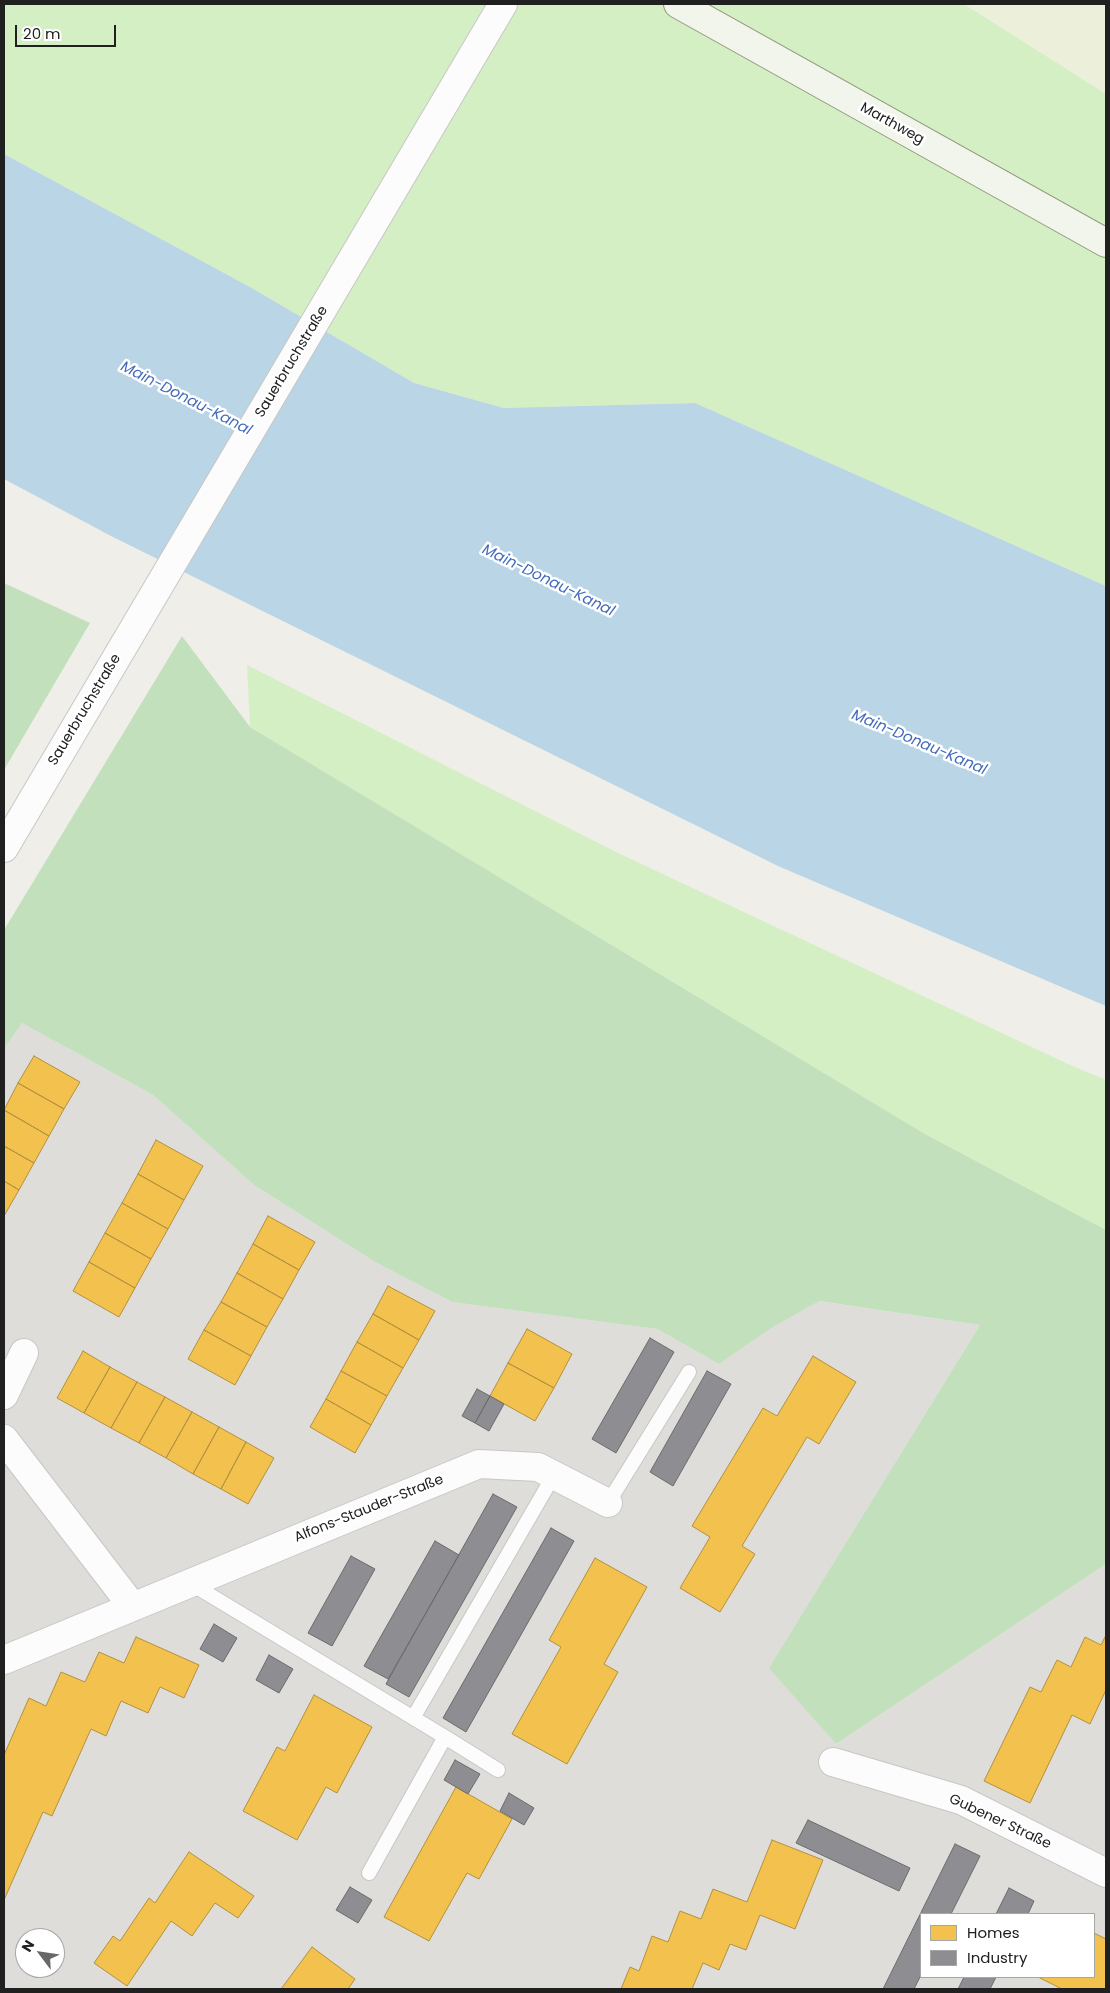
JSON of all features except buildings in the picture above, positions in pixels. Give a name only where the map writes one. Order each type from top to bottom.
[{"type":"main road","name":"Marthweg","points":[[678,4],[1106,243]]},
{"type":"street","name":"Sauerbruchstraße","points":[[4,848],[99,685],[380,215],[503,4]]},
{"type":"street","points":[[4,1395],[24,1353]]},
{"type":"street","points":[[4,1439],[132,1607]]},
{"type":"street","name":"Alfons-Stauder-Straße","points":[[4,1660],[479,1464],[538,1467],[608,1503]]},
{"type":"street","name":"Gubener Straße","points":[[833,1762],[961,1800],[1106,1873]]},
{"type":"lane","points":[[608,1503],[689,1372]]},
{"type":"lane","points":[[413,1718],[554,1475]]},
{"type":"lane","points":[[190,1583],[498,1770]]},
{"type":"lane","points":[[369,1874],[445,1737]]},
{"type":"shaded area","points":[[22,1023],[153,1095],[254,1185],[375,1262],[452,1302],[657,1329],[719,1364],[773,1327],[818,1301],[980,1325],[770,1667],[836,1744],[1106,1564],[1106,1989],[4,1989],[4,1049]]},
{"type":"green space","points":[[4,4],[964,4],[1106,94],[1106,586],[695,403],[504,408],[414,383],[250,287],[4,154]]},
{"type":"green space","points":[[964,4],[1106,4],[1105,93]]},
{"type":"green space","points":[[4,583],[90,623],[4,770]]},
{"type":"green space","points":[[182,636],[250,727],[925,1134],[1106,1230],[1106,1564],[836,1744],[769,1668],[980,1325],[819,1301],[773,1327],[719,1364],[657,1329],[452,1302],[375,1262],[254,1185],[153,1095],[22,1023],[4,1049],[4,930]]},
{"type":"green space","points":[[247,665],[618,853],[1068,1064],[1106,1080],[1106,1230],[925,1134],[250,727]]},
{"type":"water","name":"Main-Donau-Kanal","points":[[4,154],[250,287],[414,383],[504,408],[695,403],[1106,586],[1106,1006],[778,866],[111,536],[4,479]]}]
